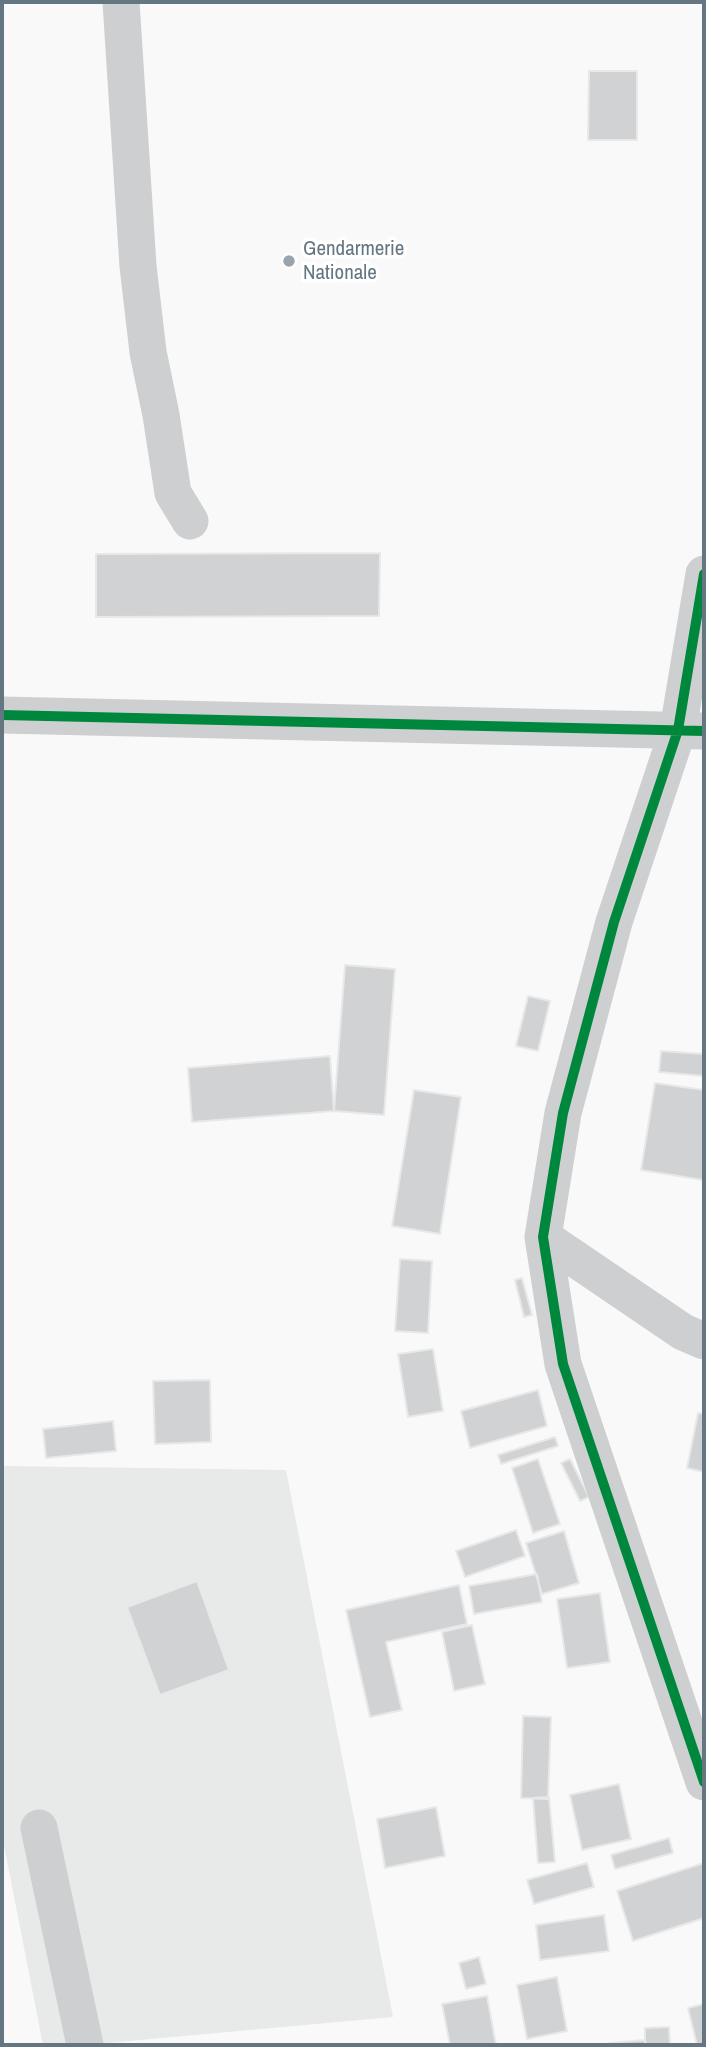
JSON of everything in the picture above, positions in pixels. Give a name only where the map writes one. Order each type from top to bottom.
[{"type":"street","points":[[121,2],[138,266],[148,352],[173,493],[190,522]]},
{"type":"street","points":[[704,574],[691,731],[614,922],[563,1113],[543,1237],[563,1364],[704,1782]]},
{"type":"street","points":[[2,715],[691,731]]},
{"type":"street","points":[[543,1237],[683,1332],[704,1341]]},
{"type":"street","points":[[39,1828],[85,2045]]},
{"type":"shaded area","points":[[2,1466],[286,1470],[393,2017],[85,2045],[43,2045],[2,1835]]},
{"type":"building","points":[[589,71],[637,71],[637,140],[588,140]]},
{"type":"building","points":[[380,553],[379,616],[96,617],[96,554]]},
{"type":"building","points":[[345,965],[395,969],[384,1115],[334,1111]]},
{"type":"building","points":[[528,996],[550,1001],[538,1051],[516,1046]]},
{"type":"building","points":[[661,1051],[704,1054],[704,1076],[659,1072]]},
{"type":"building","points":[[330,1056],[334,1111],[192,1122],[188,1068]]},
{"type":"building","points":[[655,1083],[704,1090],[703,1180],[641,1170]]},
{"type":"building","points":[[414,1090],[461,1097],[440,1234],[392,1226]]},
{"type":"building","points":[[400,1259],[432,1261],[428,1333],[395,1331]]},
{"type":"building","points":[[522,1278],[532,1315],[524,1317],[515,1280]]},
{"type":"building","points":[[433,1349],[443,1411],[408,1417],[398,1354]]},
{"type":"building","points":[[210,1380],[211,1442],[155,1444],[153,1381]]},
{"type":"building","points":[[538,1390],[547,1426],[470,1448],[461,1411]]},
{"type":"building","points":[[698,1413],[704,1414],[704,1472],[687,1468]]},
{"type":"building","points":[[113,1421],[116,1451],[46,1458],[43,1429]]},
{"type":"building","points":[[555,1437],[558,1446],[501,1464],[498,1455]]},
{"type":"building","points":[[538,1459],[560,1524],[533,1533],[512,1468]]},
{"type":"building","points":[[570,1459],[589,1497],[580,1501],[561,1463]]},
{"type":"building","points":[[516,1530],[525,1556],[465,1577],[456,1551]]},
{"type":"building","points":[[564,1531],[579,1583],[542,1594],[526,1543]]},
{"type":"building","points":[[537,1574],[542,1602],[474,1614],[469,1586]]},
{"type":"building","points":[[197,1581],[229,1670],[160,1695],[127,1607]]},
{"type":"building","points":[[459,1585],[467,1624],[386,1642],[402,1710],[370,1717],[346,1610]]},
{"type":"building","points":[[600,1593],[610,1662],[567,1668],[557,1599]]},
{"type":"building","points":[[472,1625],[485,1684],[454,1691],[442,1632]]},
{"type":"building","points":[[523,1716],[551,1717],[548,1799],[521,1798]]},
{"type":"building","points":[[619,1784],[631,1839],[582,1850],[570,1795]]},
{"type":"building","points":[[549,1797],[555,1862],[538,1863],[533,1798]]},
{"type":"building","points":[[436,1807],[445,1856],[385,1868],[377,1819]]},
{"type":"building","points":[[669,1838],[673,1853],[615,1869],[611,1855]]},
{"type":"building","points":[[587,1863],[594,1887],[534,1904],[527,1880]]},
{"type":"building","points":[[704,1863],[704,1918],[633,1941],[617,1891]]},
{"type":"building","points":[[604,1915],[609,1951],[540,1960],[536,1925]]},
{"type":"building","points":[[479,1957],[486,1984],[466,1989],[459,1963]]},
{"type":"building","points":[[557,1977],[567,2031],[527,2039],[517,1985]]},
{"type":"building","points":[[487,1996],[496,2045],[450,2045],[442,2004]]},
{"type":"building","points":[[704,2004],[704,2044],[697,2045],[688,2008]]},
{"type":"building","points":[[669,2027],[670,2045],[645,2045],[645,2028]]},
{"type":"building","points":[[645,2040],[646,2045],[609,2045],[609,2043]]},
{"type":"cycle path","points":[[704,574],[678,730],[614,922],[563,1113],[543,1237],[563,1364],[704,1782]]},
{"type":"cycle path","points":[[2,715],[704,731]]},
{"type":"place","name":"Gendarmerie Nationale","points":[[289,261]]}]
